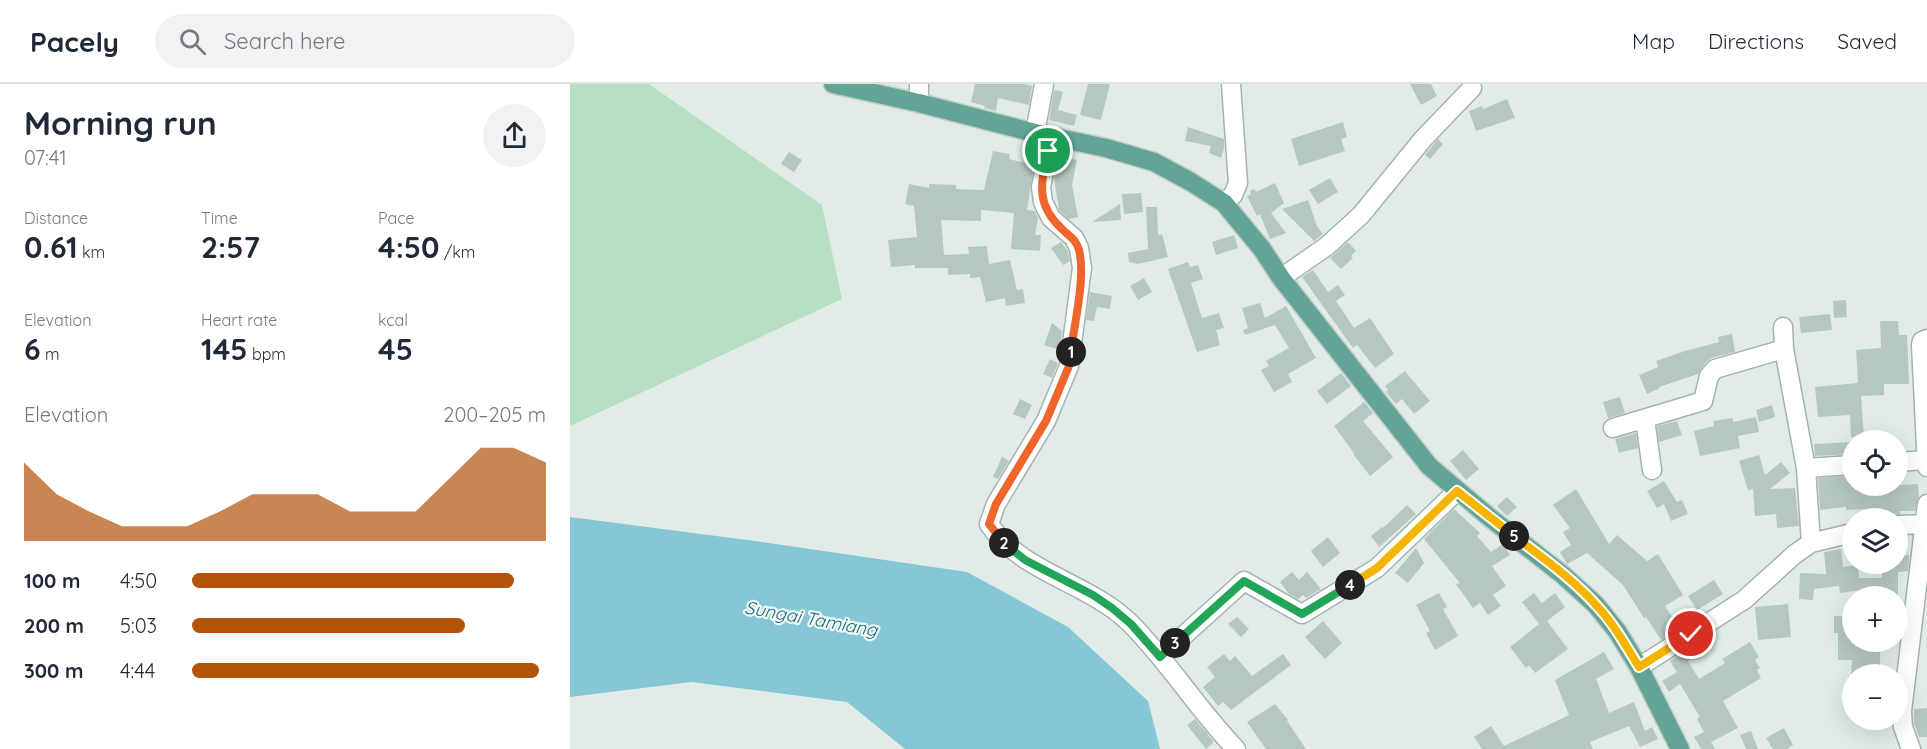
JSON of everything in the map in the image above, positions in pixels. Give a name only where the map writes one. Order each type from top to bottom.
[{"type":"main road","points":[[833,84],[1106,148],[1154,162],[1224,203],[1429,466],[1596,604],[1617,631],[1639,667],[1680,749]]},
{"type":"street","points":[[919,84],[919,103]]},
{"type":"street","points":[[1044,84],[1041,187],[1043,202],[1051,218],[1074,238],[1079,248],[1082,268],[1069,366],[1046,421],[996,504],[989,524],[1000,540],[1025,560],[1093,595],[1131,624],[1215,727],[1236,749]]},
{"type":"street","points":[[1224,203],[1233,195],[1238,183],[1230,84]]},
{"type":"street","points":[[1281,278],[1327,246],[1361,215],[1423,139],[1472,88]]},
{"type":"street","points":[[1783,327],[1784,349],[1806,468],[1811,543]]},
{"type":"street","points":[[1927,339],[1922,341],[1921,345],[1927,467]]},
{"type":"street","points":[[1613,428],[1703,401],[1709,376],[1715,369],[1784,349]]},
{"type":"street","points":[[1645,419],[1652,470]]},
{"type":"street","points":[[1908,461],[1926,460]]},
{"type":"street","points":[[1806,468],[1842,466]]},
{"type":"street","points":[[1160,657],[1244,581],[1302,614],[1377,568],[1457,491]]},
{"type":"street","points":[[1911,749],[1903,727],[1902,711],[1927,504]]},
{"type":"street","points":[[1908,525],[1926,524]]},
{"type":"street","points":[[1639,667],[1744,600],[1795,554],[1811,543],[1842,535]]},
{"type":"green space","points":[[570,84],[649,84],[822,205],[842,299],[570,426]]},
{"type":"water","name":"Sungai Tamiang","points":[[570,517],[967,572],[1068,627],[1148,701],[1160,749],[905,749],[847,702],[691,682],[570,697]]},
{"type":"building","points":[[975,84],[1032,86],[1029,105],[998,98],[996,111],[984,108],[985,106],[971,102]]},
{"type":"building","points":[[1088,84],[1110,84],[1101,120],[1080,115]]},
{"type":"building","points":[[1410,84],[1431,84],[1437,96],[1421,105]]},
{"type":"building","points":[[1054,90],[1063,92],[1058,110],[1077,115],[1074,126],[1049,120]]},
{"type":"building","points":[[1507,99],[1515,118],[1476,131],[1469,111],[1482,106],[1483,109]]},
{"type":"building","points":[[1343,122],[1347,137],[1341,139],[1345,151],[1299,166],[1291,139]]},
{"type":"building","points":[[1188,127],[1224,139],[1221,158],[1209,153],[1211,146],[1185,141]]},
{"type":"building","points":[[1438,139],[1443,144],[1430,159],[1425,155]]},
{"type":"building","points":[[993,151],[1010,154],[1009,159],[1034,165],[1027,210],[1035,211],[1038,218],[1035,235],[1041,235],[1040,251],[1011,249],[1014,213],[981,210],[981,221],[941,220],[944,255],[969,254],[968,247],[987,246],[989,264],[1010,260],[1017,290],[1023,289],[1025,303],[1006,306],[1005,298],[986,302],[980,277],[970,278],[970,274],[948,275],[948,268],[915,268],[915,265],[891,267],[888,240],[917,237],[914,206],[905,204],[909,184],[929,188],[929,184],[956,185],[956,189],[984,190]]},
{"type":"building","points":[[789,152],[802,160],[794,172],[781,164]]},
{"type":"building","points":[[1059,156],[1077,160],[1072,185],[1078,217],[1069,219],[1059,210],[1054,179]]},
{"type":"building","points":[[1330,178],[1338,192],[1318,204],[1309,190]]},
{"type":"building","points":[[1275,183],[1284,203],[1271,213],[1286,233],[1270,239],[1260,214],[1257,216],[1247,196],[1254,189],[1256,192]]},
{"type":"building","points":[[1141,193],[1143,212],[1124,214],[1122,194]]},
{"type":"building","points":[[1308,200],[1317,226],[1323,234],[1314,241],[1282,209]]},
{"type":"building","points":[[1120,204],[1121,220],[1092,222]]},
{"type":"building","points":[[1146,207],[1157,207],[1158,235],[1162,234],[1168,257],[1138,264],[1129,262],[1128,253],[1148,249]]},
{"type":"building","points":[[1234,235],[1238,248],[1216,255],[1212,242]]},
{"type":"building","points":[[1061,242],[1068,251],[1070,261],[1063,265],[1051,248]]},
{"type":"building","points":[[1348,242],[1356,251],[1351,256],[1353,258],[1341,269],[1330,258]]},
{"type":"building","points":[[1188,262],[1190,267],[1198,265],[1203,279],[1191,283],[1202,318],[1219,313],[1224,328],[1216,330],[1220,345],[1197,352],[1168,269]]},
{"type":"building","points":[[1313,270],[1328,292],[1338,285],[1345,295],[1336,301],[1354,328],[1370,318],[1394,354],[1375,368],[1357,345],[1353,348],[1302,277]]},
{"type":"building","points":[[1144,278],[1152,292],[1138,300],[1130,286]]},
{"type":"building","points":[[1090,292],[1112,296],[1110,309],[1097,307],[1094,321],[1086,320]]},
{"type":"building","points":[[1846,300],[1847,317],[1834,318],[1833,301]]},
{"type":"building","points":[[1260,303],[1265,318],[1286,306],[1316,358],[1288,374],[1292,382],[1274,392],[1261,370],[1269,366],[1266,361],[1289,348],[1275,325],[1245,335],[1243,330],[1248,328],[1242,308]]},
{"type":"building","points":[[1830,314],[1832,330],[1801,333],[1799,317]]},
{"type":"building","points":[[1880,321],[1898,321],[1899,335],[1907,335],[1909,384],[1884,384],[1884,395],[1861,396],[1864,430],[1851,430],[1850,415],[1818,417],[1815,387],[1858,383],[1856,350],[1881,348]]},
{"type":"building","points":[[1052,323],[1062,331],[1060,350],[1044,345]]},
{"type":"building","points":[[1732,334],[1735,352],[1711,358],[1698,374],[1659,387],[1647,394],[1639,375],[1658,367],[1656,361],[1719,342],[1718,337]]},
{"type":"building","points":[[1050,359],[1058,363],[1052,378],[1043,374]]},
{"type":"building","points":[[1405,371],[1430,401],[1414,414],[1402,399],[1396,404],[1386,392],[1388,390],[1385,386]]},
{"type":"building","points":[[1341,373],[1351,386],[1327,404],[1317,391]]},
{"type":"building","points":[[1620,397],[1625,413],[1608,418],[1603,402]]},
{"type":"building","points":[[1020,399],[1032,405],[1025,419],[1013,414]]},
{"type":"building","points":[[1364,402],[1373,413],[1363,421],[1393,457],[1370,476],[1334,426]]},
{"type":"building","points":[[1772,405],[1775,417],[1759,422],[1756,410]]},
{"type":"building","points":[[1756,417],[1759,432],[1738,436],[1740,448],[1700,456],[1694,431],[1714,426],[1713,421],[1733,418],[1733,422]]},
{"type":"building","points":[[1677,421],[1682,435],[1659,442],[1657,426]]},
{"type":"building","points":[[1636,433],[1638,448],[1619,453],[1615,439]]},
{"type":"building","points":[[1842,443],[1842,455],[1815,456],[1814,444]]},
{"type":"building","points":[[1463,450],[1479,469],[1466,480],[1450,461]]},
{"type":"building","points":[[1759,455],[1765,475],[1781,462],[1790,473],[1770,489],[1795,488],[1799,526],[1777,528],[1776,514],[1755,516],[1753,489],[1748,490],[1739,461]]},
{"type":"building","points":[[1002,457],[1009,461],[998,479],[993,477]]},
{"type":"building","points":[[1842,477],[1842,496],[1908,496],[1908,485],[1918,484],[1919,496],[1915,511],[1908,511],[1908,508],[1846,507],[1820,510],[1818,478]]},
{"type":"building","points":[[1664,481],[1677,502],[1682,500],[1688,514],[1671,521],[1664,504],[1657,508],[1647,491]]},
{"type":"building","points":[[1576,489],[1609,544],[1617,535],[1647,561],[1658,554],[1683,595],[1665,606],[1679,628],[1661,640],[1623,585],[1587,553],[1567,564],[1560,552],[1571,545],[1563,532],[1570,528],[1553,505]]},
{"type":"building","points":[[1507,497],[1517,507],[1507,516],[1497,506]]},
{"type":"building","points":[[1407,505],[1416,514],[1379,547],[1371,536]]},
{"type":"building","points":[[1454,509],[1480,533],[1477,536],[1491,552],[1503,544],[1510,555],[1492,566],[1506,586],[1493,595],[1501,606],[1488,615],[1480,603],[1473,608],[1456,584],[1460,583],[1424,539]]},
{"type":"building","points":[[1328,537],[1340,553],[1323,567],[1311,551]]},
{"type":"building","points":[[1416,548],[1424,563],[1408,583],[1395,573]]},
{"type":"building","points":[[1841,549],[1842,574],[1859,574],[1859,578],[1882,578],[1882,574],[1898,574],[1898,586],[1842,586],[1842,593],[1840,593],[1839,586],[1814,589],[1813,600],[1799,599],[1800,573],[1826,574],[1824,552]]},
{"type":"building","points":[[1292,572],[1299,580],[1307,572],[1321,589],[1306,598],[1303,595],[1298,599],[1289,594],[1280,582]]},
{"type":"building","points":[[1714,580],[1723,594],[1697,610],[1688,596]]},
{"type":"building","points":[[1439,593],[1447,607],[1443,609],[1458,636],[1435,650],[1426,633],[1430,631],[1416,605]]},
{"type":"building","points":[[1534,593],[1542,603],[1555,593],[1565,607],[1547,621],[1568,649],[1535,673],[1529,665],[1526,668],[1510,647],[1539,624],[1522,602]]},
{"type":"building","points":[[1788,604],[1791,637],[1758,640],[1755,607]]},
{"type":"building","points":[[1834,616],[1842,616],[1842,652],[1880,652],[1880,664],[1852,664],[1852,660],[1838,660],[1838,633],[1834,633]]},
{"type":"building","points":[[1237,617],[1249,629],[1241,637],[1228,624]]},
{"type":"building","points":[[1323,621],[1342,643],[1325,659],[1305,637]]},
{"type":"building","points":[[1750,642],[1759,657],[1755,660],[1760,668],[1757,670],[1761,678],[1723,701],[1738,728],[1711,742],[1715,749],[1701,749],[1694,737],[1704,732],[1697,719],[1700,717],[1680,684],[1669,692],[1662,681],[1677,672],[1670,661],[1697,643],[1702,650],[1688,661],[1699,679],[1725,663],[1722,659]]},
{"type":"building","points":[[1604,652],[1614,669],[1596,679],[1609,713],[1634,702],[1645,731],[1652,727],[1658,739],[1640,747],[1629,726],[1590,742],[1593,749],[1482,749],[1474,737],[1491,726],[1504,746],[1569,715],[1555,680]]},
{"type":"building","points":[[1224,654],[1230,661],[1235,656],[1252,676],[1283,654],[1291,665],[1231,710],[1223,702],[1218,706],[1203,687],[1215,677],[1207,667]]},
{"type":"building","points":[[1275,704],[1306,749],[1266,749],[1247,722]]},
{"type":"building","points":[[1927,708],[1927,737],[1919,737],[1914,724],[1914,709]]},
{"type":"building","points":[[1195,719],[1214,742],[1206,749],[1187,725]]},
{"type":"building","points":[[1784,728],[1793,745],[1787,749],[1773,749],[1766,738]]},
{"type":"building","points":[[1751,731],[1758,749],[1746,749],[1740,735]]},
{"type":"route","points":[[1048,151],[1041,187],[1043,202],[1051,218],[1074,238],[1079,248],[1082,268],[1069,366],[1046,421],[996,504],[989,524],[1000,540],[1025,560],[1093,595],[1112,608],[1131,624],[1160,657],[1244,581],[1302,614],[1377,568],[1457,491],[1532,549],[1596,604],[1617,631],[1639,667],[1691,634]]}]
